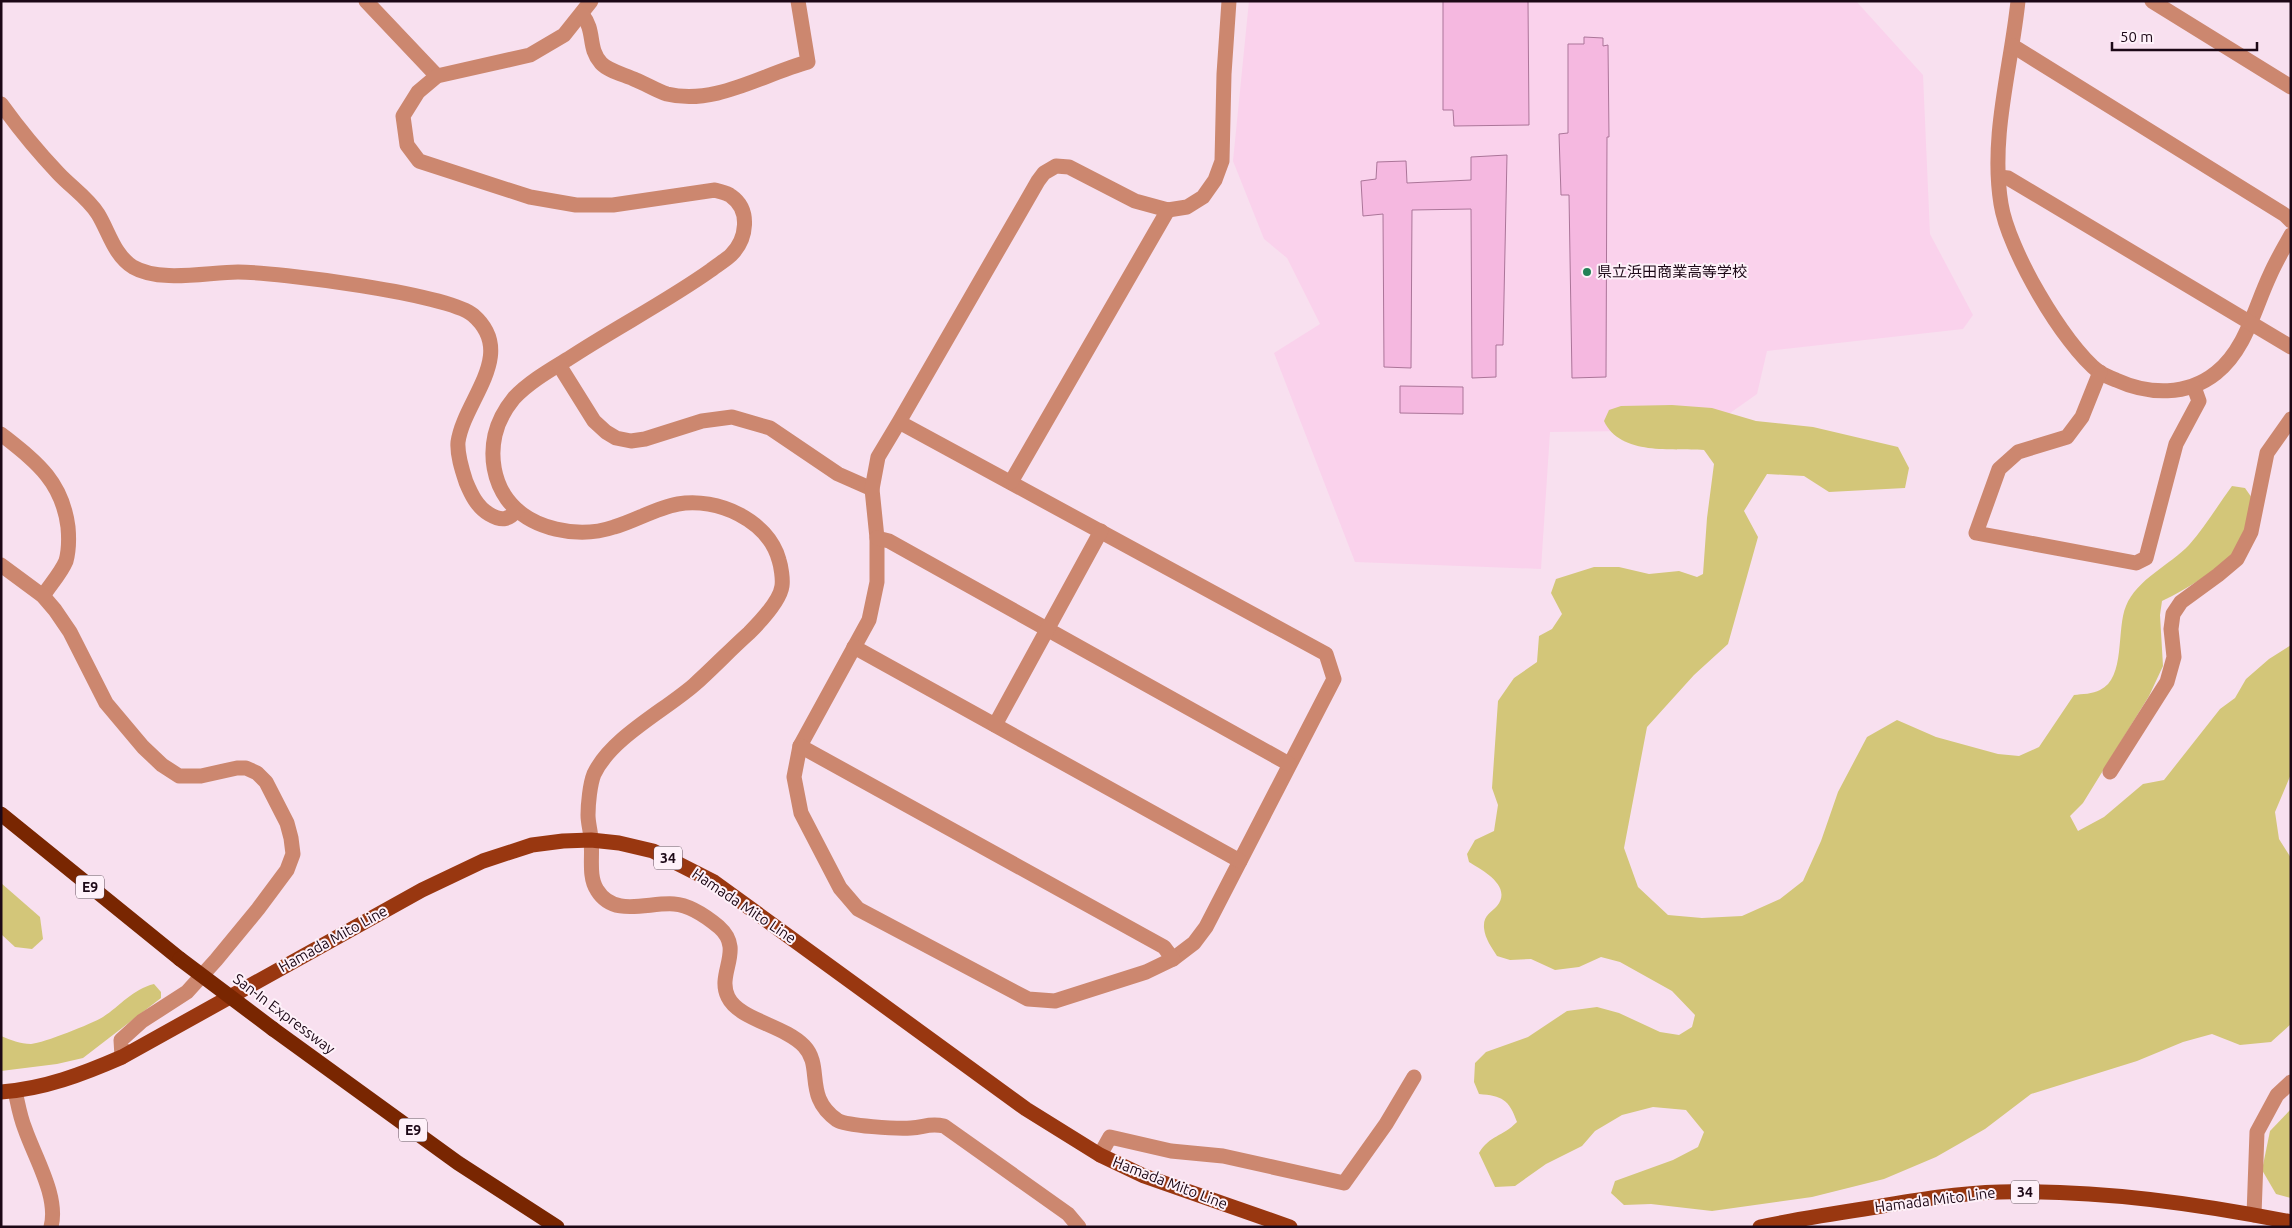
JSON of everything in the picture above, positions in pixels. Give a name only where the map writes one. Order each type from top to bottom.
[{"type":"highway","name":"San-In Expressway","points":[[1,814],[180,959],[273,1029],[458,1163],[557,1227]]},
{"type":"main road","name":"Hamada Mito Line","points":[[8,1092],[72,1077],[122,1057],[457,872],[508,852],[532,845],[592,840],[619,843],[653,851],[714,882],[1026,1109],[1100,1155],[1144,1176],[1290,1227]]},
{"type":"main road","name":"Hamada Mito Line","points":[[1760,1227],[1934,1197],[1999,1192],[2050,1192],[2129,1197],[2291,1222]]},
{"type":"street","points":[[366,1],[437,76]]},
{"type":"street","points":[[591,1],[564,35],[530,55],[437,76],[418,92],[403,116],[407,145],[420,161],[530,197],[576,205],[613,205],[715,190],[731,196],[744,214],[745,232],[733,254],[698,279],[559,365],[524,389],[512,401],[502,416],[495,432],[492,452],[496,476],[506,498],[517,510],[538,524],[568,531],[588,533],[609,529],[678,504],[705,504],[739,514],[764,532],[779,559],[782,588],[764,617],[693,686],[616,745],[594,775],[588,814],[592,840],[593,883],[601,896],[616,906],[632,907],[676,904],[690,908],[722,929],[730,944],[731,956],[724,984],[729,1000],[741,1012],[782,1029],[810,1052],[816,1096],[830,1114],[842,1124],[912,1128],[930,1123],[944,1126],[1068,1214],[1079,1227]]},
{"type":"street","points":[[582,14],[590,25],[593,49],[602,64],[667,94],[700,96],[751,84],[789,67],[808,62],[798,1]]},
{"type":"street","points":[[899,422],[1326,654],[1334,679],[1206,927],[1194,943],[1173,959],[1146,972],[1055,1001],[1028,998],[858,909],[840,888],[801,813],[794,777],[800,746],[869,620],[877,582],[877,538],[872,489],[878,457],[1044,173],[1056,166],[1069,167],[1135,201],[1168,210],[1187,207],[1203,197],[1220,170],[1222,161],[1224,74],[1229,1]]},
{"type":"street","points":[[2018,1],[2013,46],[2001,113],[1999,177],[2001,204],[2008,232],[2043,300],[2074,345],[2100,372],[2134,388],[2160,392],[2194,387],[2216,373],[2236,351],[2250,323],[2269,276],[2291,235]]},
{"type":"street","points":[[2152,1],[2291,87]]},
{"type":"street","points":[[2013,46],[2285,215],[2291,222]]},
{"type":"street","points":[[1,104],[29,143],[95,209],[104,223],[112,244],[133,267],[158,274],[257,272],[315,280],[438,301],[463,308],[472,314],[486,330],[490,340],[490,364],[461,428],[458,444],[459,456],[468,486],[480,508],[488,514],[506,520],[510,519],[517,510]]},
{"type":"street","points":[[1999,177],[2008,178],[2291,347]]},
{"type":"street","points":[[1011,482],[1168,210]]},
{"type":"street","points":[[559,365],[594,421],[616,438],[631,441],[646,439],[702,421],[732,417],[770,428],[838,474],[872,489]]},
{"type":"street","points":[[2100,372],[2082,417],[2067,437],[2018,452],[1999,469],[1976,533],[2136,562],[2146,558],[2176,444],[2199,400],[2194,387]]},
{"type":"street","points":[[2110,772],[2167,682],[2174,658],[2171,629],[2173,614],[2180,602],[2218,575],[2236,559],[2251,532],[2267,453],[2291,420]]},
{"type":"street","points":[[1,434],[36,462],[53,481],[67,516],[69,542],[65,562],[43,596]]},
{"type":"street","points":[[995,725],[1101,531]]},
{"type":"street","points":[[877,538],[889,541],[1048,628],[1289,764]]},
{"type":"street","points":[[1,565],[43,596],[55,610],[70,632],[106,703],[143,748],[179,776],[201,776],[237,768],[246,768],[257,773],[266,782],[287,823],[291,838],[293,854],[287,870],[258,909],[188,992],[142,1021],[121,1040],[122,1057]]},
{"type":"street","points":[[854,647],[1240,861]]},
{"type":"street","points":[[800,746],[1164,946],[1173,959]]},
{"type":"street","points":[[1100,1155],[1110,1138],[1171,1151],[1223,1156],[1344,1184],[1386,1124],[1414,1077]]},
{"type":"street","points":[[2254,1215],[2257,1132],[2276,1095],[2291,1082]]},
{"type":"street","points":[[8,1092],[24,1127],[52,1202],[54,1216],[51,1227]]},
{"type":"shaded area","points":[[1249,1],[1856,1],[1923,75],[1930,234],[1973,315],[1963,329],[1767,351],[1757,394],[1706,430],[1550,432],[1541,569],[1355,562],[1274,353],[1320,324],[1287,258],[1264,239],[1233,161]]},
{"type":"shaded area","points":[[1672,405],[1712,408],[1756,421],[1813,427],[1898,447],[1909,468],[1905,488],[1829,492],[1804,476],[1767,474],[1744,511],[1758,537],[1728,644],[1694,675],[1647,727],[1624,848],[1638,887],[1668,915],[1702,918],[1742,916],[1780,899],[1803,881],[1821,841],[1838,792],[1867,737],[1897,720],[1936,737],[1998,754],[2019,756],[2039,747],[2074,695],[2100,690],[2108,684],[2114,675],[2123,616],[2131,596],[2146,580],[2189,545],[2232,486],[2245,488],[2252,498],[2247,533],[2233,553],[2210,573],[2162,601],[2160,615],[2163,666],[2149,696],[2083,803],[2070,816],[2078,831],[2104,817],[2143,784],[2164,780],[2220,709],[2235,698],[2246,679],[2269,659],[2291,645],[2291,774],[2275,812],[2279,839],[2291,858],[2291,1024],[2271,1042],[2240,1045],[2212,1034],[2183,1042],[2137,1061],[2031,1094],[1985,1129],[1936,1157],[1884,1179],[1812,1197],[1712,1211],[1651,1204],[1624,1205],[1611,1193],[1615,1181],[1673,1160],[1698,1147],[1704,1132],[1686,1110],[1653,1107],[1622,1115],[1595,1131],[1582,1146],[1546,1164],[1515,1186],[1495,1187],[1479,1153],[1487,1143],[1517,1122],[1511,1108],[1504,1100],[1494,1096],[1479,1094],[1474,1082],[1475,1063],[1486,1052],[1528,1037],[1567,1011],[1597,1007],[1619,1013],[1660,1032],[1679,1035],[1692,1027],[1695,1015],[1672,991],[1620,962],[1601,957],[1579,967],[1555,970],[1531,959],[1510,960],[1497,956],[1486,936],[1484,924],[1488,915],[1501,899],[1499,885],[1488,874],[1469,862],[1467,854],[1475,840],[1494,831],[1498,805],[1492,788],[1498,701],[1514,678],[1537,662],[1539,636],[1552,629],[1562,614],[1551,593],[1556,579],[1594,567],[1619,567],[1649,574],[1679,571],[1697,577],[1703,574],[1707,518],[1714,464],[1704,450],[1648,448],[1634,445],[1622,440],[1612,432],[1604,421],[1609,410],[1621,406]]},
{"type":"shaded area","points":[[1,883],[40,917],[43,939],[32,949],[15,947],[1,934]]},
{"type":"shaded area","points":[[154,984],[161,992],[161,998],[83,1058],[57,1064],[1,1071],[1,1036],[19,1043],[31,1044],[56,1037],[103,1017],[133,994],[146,986]]},
{"type":"shaded area","points":[[2291,1109],[2291,1198],[2276,1194],[2262,1170],[2270,1131]]},
{"type":"building","points":[[1443,1],[1528,1],[1529,125],[1454,126],[1453,110],[1443,110]]},
{"type":"building","points":[[1584,37],[1603,38],[1603,46],[1608,45],[1609,137],[1607,137],[1606,377],[1572,378],[1569,195],[1561,195],[1559,134],[1568,133],[1568,44],[1584,44]]},
{"type":"building","points":[[1507,155],[1503,345],[1496,345],[1496,377],[1472,378],[1471,209],[1412,210],[1411,368],[1384,367],[1383,214],[1363,216],[1361,181],[1376,179],[1377,162],[1406,161],[1407,183],[1471,180],[1471,157]]},
{"type":"building","points":[[1400,386],[1463,387],[1463,414],[1400,413]]},
{"type":"place","name":"県立浜田商業高等学校","points":[[1587,272]]}]
